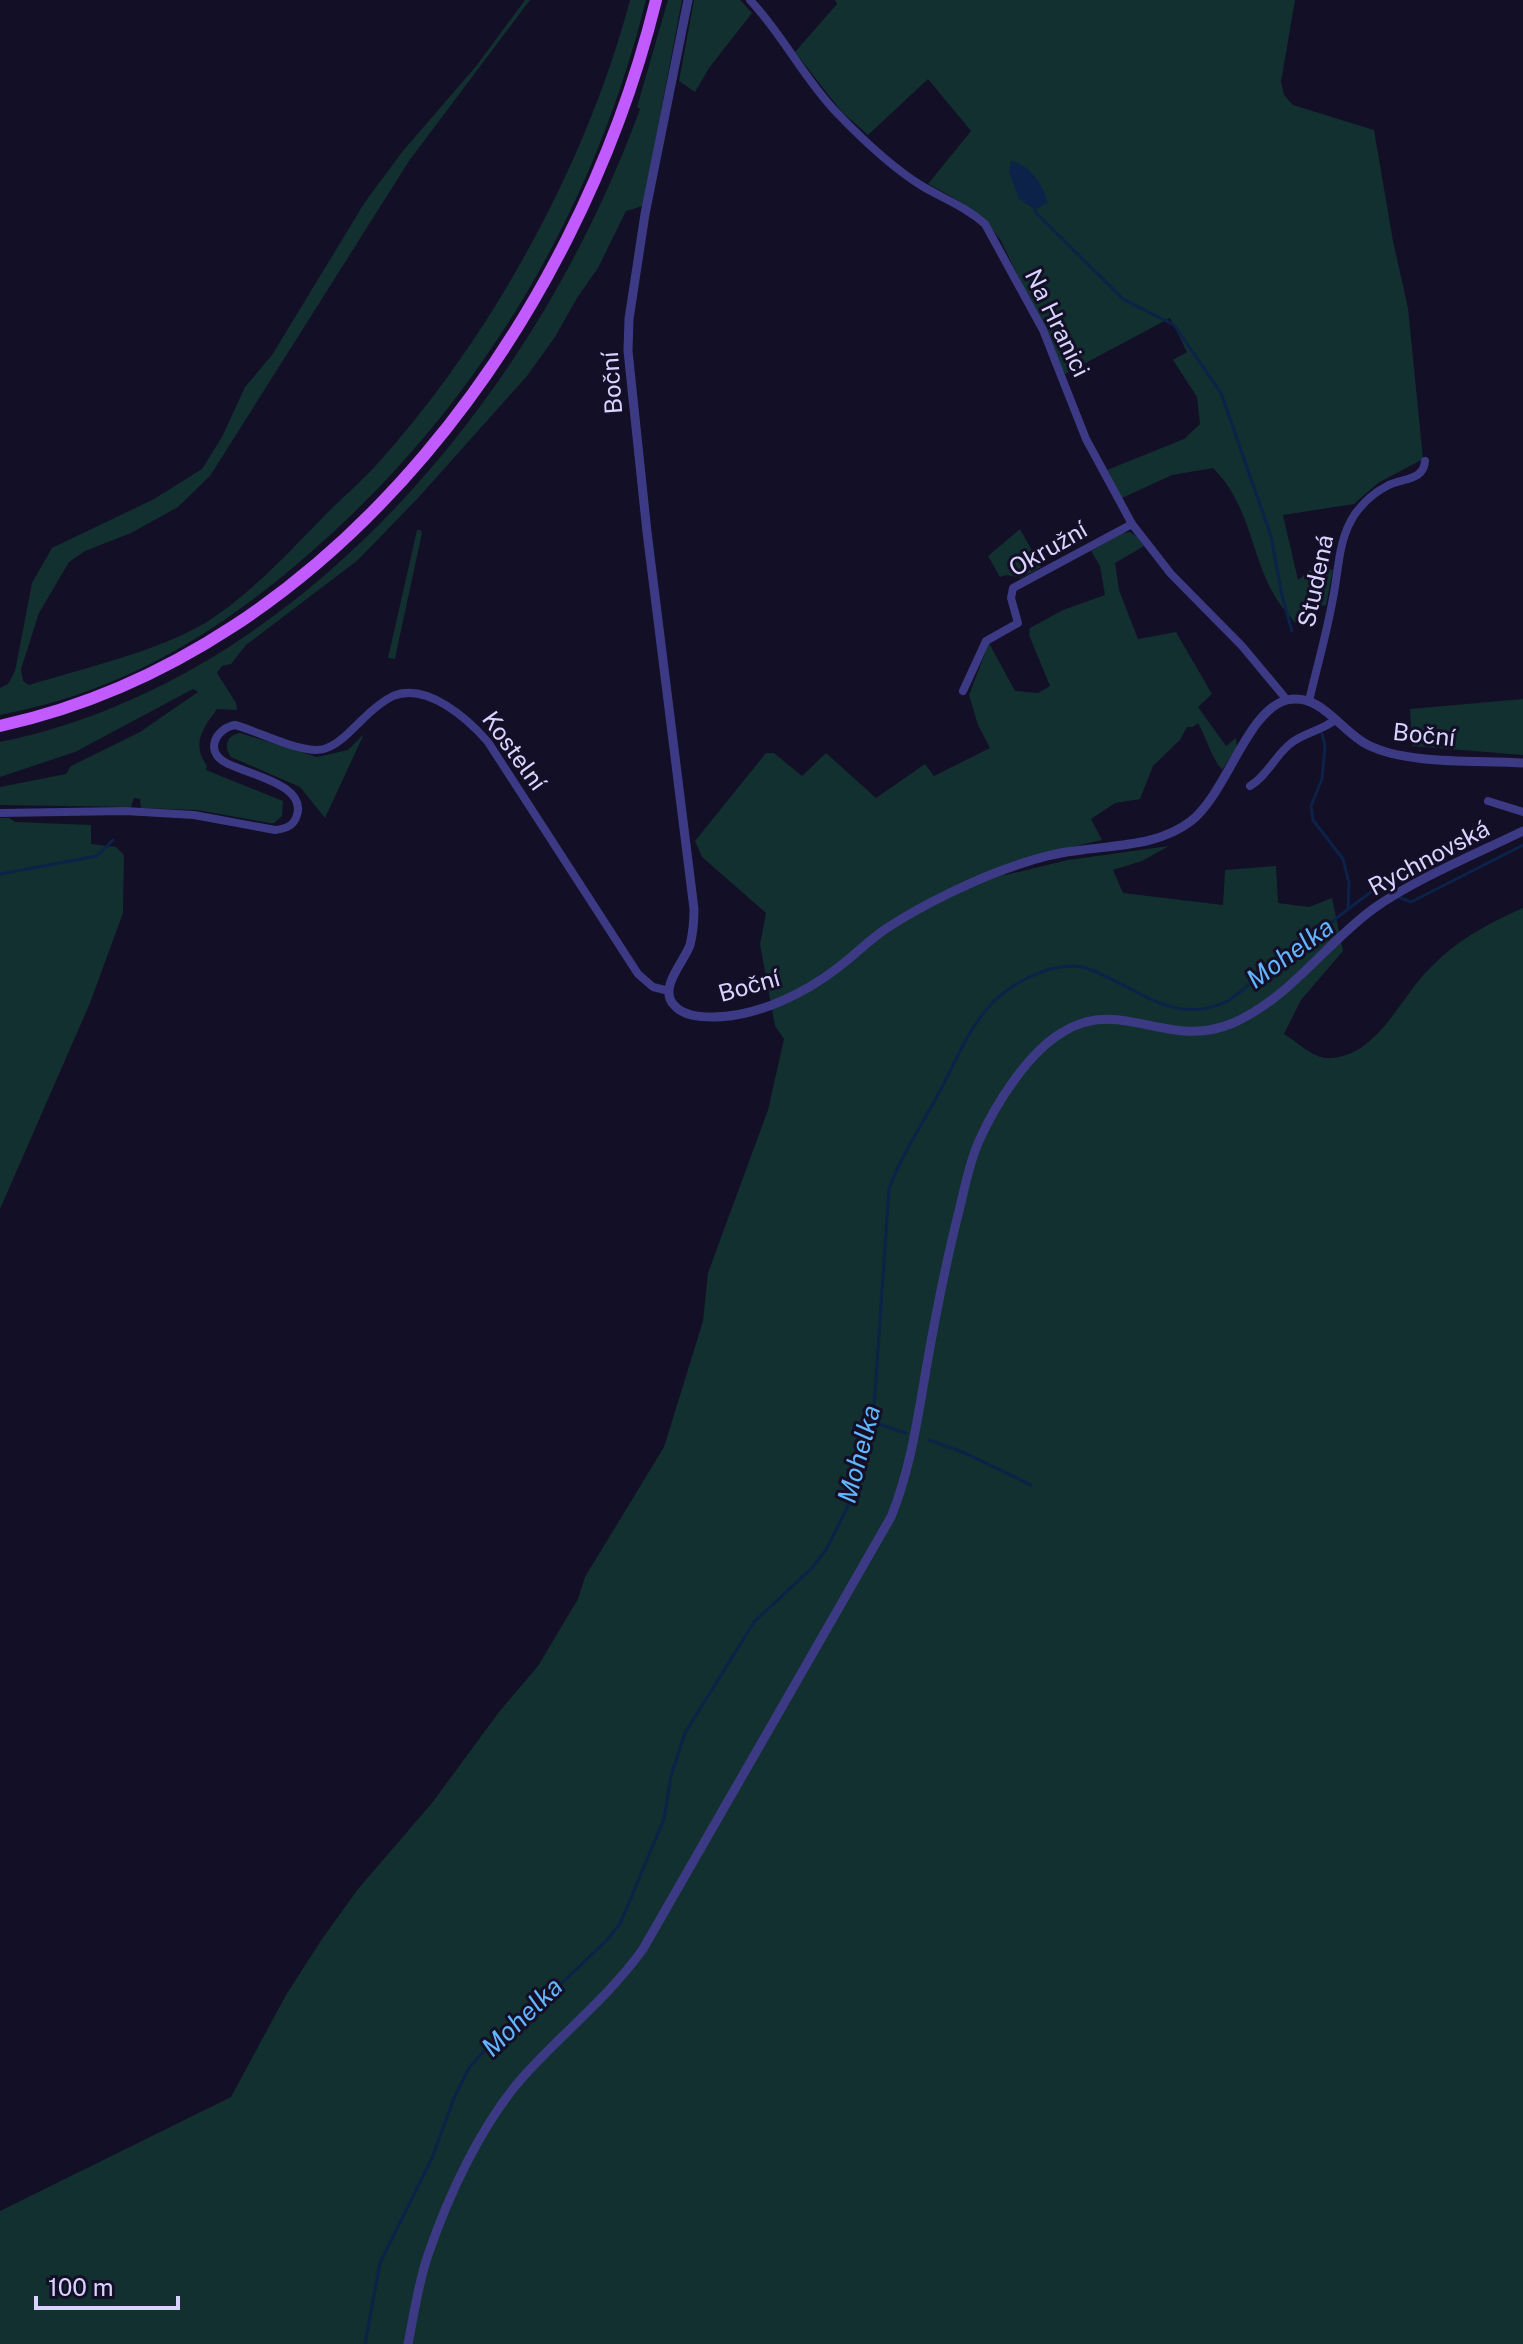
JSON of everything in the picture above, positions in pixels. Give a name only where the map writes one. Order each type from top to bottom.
[{"type":"main road","points":[[0,726],[62,711],[112,693],[209,642],[248,617],[303,573],[357,524],[417,462],[494,364],[576,226],[618,127],[639,66],[656,0]]},
{"type":"street","name":"Boční","points":[[688,0],[629,319],[628,351],[694,909],[692,936],[669,991],[674,1005],[690,1015],[727,1017],[750,1012],[795,994],[837,969],[886,928],[942,898],[1017,865],[1077,850],[1147,842],[1179,830],[1194,820],[1215,795],[1258,720],[1287,700]]},
{"type":"street","name":"Na Hranici","points":[[750,0],[837,114],[900,170],[985,224],[1043,330],[1086,439],[1132,524],[1163,565],[1242,646],[1287,700]]},
{"type":"street","name":"Studená","points":[[1309,701],[1341,550],[1350,522],[1367,500],[1387,485],[1419,475],[1425,461]]},
{"type":"street","name":"Okružní","points":[[963,691],[986,641],[1018,623],[1011,598],[1013,588],[1132,524]]},
{"type":"street","name":"Kostelní","points":[[0,813],[125,811],[194,815],[283,829],[292,824],[297,814],[294,796],[272,782],[222,761],[215,749],[219,732],[235,725],[313,750],[327,749],[378,705],[395,695],[423,696],[444,703],[463,716],[488,742],[638,974],[653,987],[669,991]]},
{"type":"street","points":[[1287,700],[1309,701]]},
{"type":"street","name":"Boční","points":[[1309,701],[1318,704],[1357,739],[1379,751],[1407,757],[1523,763]]},
{"type":"street","points":[[1250,786],[1289,744],[1326,728],[1335,720]]},
{"type":"street","points":[[1488,801],[1523,812]]},
{"type":"street","name":"Rychnovská","points":[[408,2344],[422,2278],[436,2234],[473,2153],[492,2120],[525,2075],[604,1997],[643,1949],[891,1517],[908,1467],[940,1288],[971,1161],[984,1130],[1003,1098],[1050,1041],[1064,1030],[1091,1020],[1114,1018],[1162,1030],[1194,1033],[1246,1016],[1282,993],[1371,911],[1403,891],[1523,831]]},
{"type":"green space","points":[[525,0],[530,0],[409,161],[210,476],[178,507],[131,533],[85,551],[69,562],[39,613],[21,669],[23,681],[29,685],[119,658],[165,643],[205,623],[238,600],[378,463],[420,414],[496,305],[530,246],[588,124],[630,0],[646,0],[623,81],[594,159],[559,234],[518,306],[472,375],[421,441],[365,502],[253,600],[171,653],[112,682],[72,697],[0,715],[0,688],[8,684],[15,671],[32,583],[52,548],[154,499],[202,469],[222,437],[245,387],[272,355],[365,202],[402,152],[477,65]]},
{"type":"green space","points":[[668,0],[682,0],[643,206],[626,211],[598,268],[527,376],[418,498],[358,560],[246,645],[231,664],[222,666],[217,673],[236,703],[237,710],[217,709],[203,730],[199,743],[206,770],[283,801],[282,816],[270,823],[197,810],[141,808],[140,799],[134,798],[131,807],[0,805],[0,787],[66,774],[71,766],[140,732],[198,692],[193,689],[75,752],[0,777],[0,742],[111,708],[214,656],[310,588],[396,507],[473,416],[540,317],[596,214],[640,109],[637,107]]},
{"type":"green space","points":[[694,0],[740,0],[752,13],[709,68],[695,92],[679,81]]},
{"type":"green space","points":[[835,0],[1295,0],[1281,82],[1284,95],[1293,105],[1374,130],[1408,308],[1423,459],[1378,483],[1354,504],[1283,515],[1298,580],[1317,567],[1333,570],[1326,605],[1303,610],[1295,623],[1269,586],[1236,500],[1213,468],[1172,475],[1122,498],[1107,470],[1184,439],[1200,424],[1197,397],[1173,360],[1187,352],[1170,318],[1065,374],[994,231],[959,201],[928,184],[971,131],[928,79],[868,135],[841,111],[795,52],[837,4]]},
{"type":"green space","points":[[1020,529],[1041,567],[1021,578],[1000,577],[988,556]]},
{"type":"green space","points":[[417,530],[422,533],[395,659],[388,658]]},
{"type":"green space","points":[[1130,532],[1144,546],[1115,563],[1119,590],[1138,639],[1176,632],[1212,694],[1198,707],[1226,746],[1236,738],[1237,747],[1222,770],[1198,723],[1187,727],[1180,740],[1153,766],[1140,799],[1115,803],[1091,819],[1102,840],[1046,853],[1001,868],[1005,875],[1068,860],[1169,846],[1142,861],[1113,870],[1123,893],[1223,905],[1225,870],[1276,866],[1278,903],[1309,907],[1332,898],[1343,951],[1301,1000],[1284,1034],[1310,1052],[1326,1058],[1344,1056],[1359,1049],[1386,1025],[1419,980],[1440,958],[1473,934],[1523,908],[1523,2344],[0,2344],[0,2211],[231,2097],[286,1995],[322,1939],[358,1889],[432,1803],[499,1712],[538,1666],[578,1599],[585,1577],[664,1447],[703,1321],[708,1273],[768,1110],[784,1039],[775,1026],[760,944],[766,913],[702,857],[695,841],[766,753],[774,753],[802,776],[826,753],[876,798],[925,764],[934,776],[990,748],[978,725],[969,695],[989,643],[1015,691],[1038,693],[1050,686],[1029,635],[1030,628],[1063,610],[1105,595],[1100,566],[1091,551],[1120,534]]},
{"type":"green space","points":[[1523,699],[1523,755],[1412,746],[1410,709]]},
{"type":"green space","points":[[240,733],[317,757],[348,750],[364,734],[325,818],[300,787],[231,757],[228,742]]},
{"type":"green space","points":[[0,818],[15,822],[91,825],[91,844],[116,847],[124,855],[123,913],[90,1003],[0,1209]]},
{"type":"water","points":[[1011,161],[1025,167],[1035,177],[1048,203],[1035,209],[1019,199],[1009,172]]},
{"type":"waterway","points":[[1035,208],[1036,213],[1123,299],[1174,325],[1221,393],[1271,536],[1292,631]]},
{"type":"waterway","points":[[1322,734],[1325,746],[1322,779],[1311,806],[1313,820],[1343,859],[1349,883],[1348,908]]},
{"type":"waterway","points":[[0,874],[97,856],[113,840]]},
{"type":"waterway","name":"Mohelka","points":[[1398,897],[1411,902],[1523,845]]},
{"type":"waterway","name":"Mohelka","points":[[365,2344],[380,2263],[432,2158],[454,2098],[469,2068],[606,1941],[620,1924],[664,1819],[671,1776],[685,1733],[754,1622],[811,1569],[826,1550],[847,1508],[873,1422],[889,1189],[904,1155],[976,1024],[988,1008],[1021,981],[1065,966],[1086,968],[1172,1007],[1189,1010],[1208,1008],[1228,1001],[1372,891],[1384,884],[1392,892]]},
{"type":"waterway","points":[[873,1422],[906,1433]]},
{"type":"waterway","points":[[929,1440],[965,1453],[1031,1485]]}]
